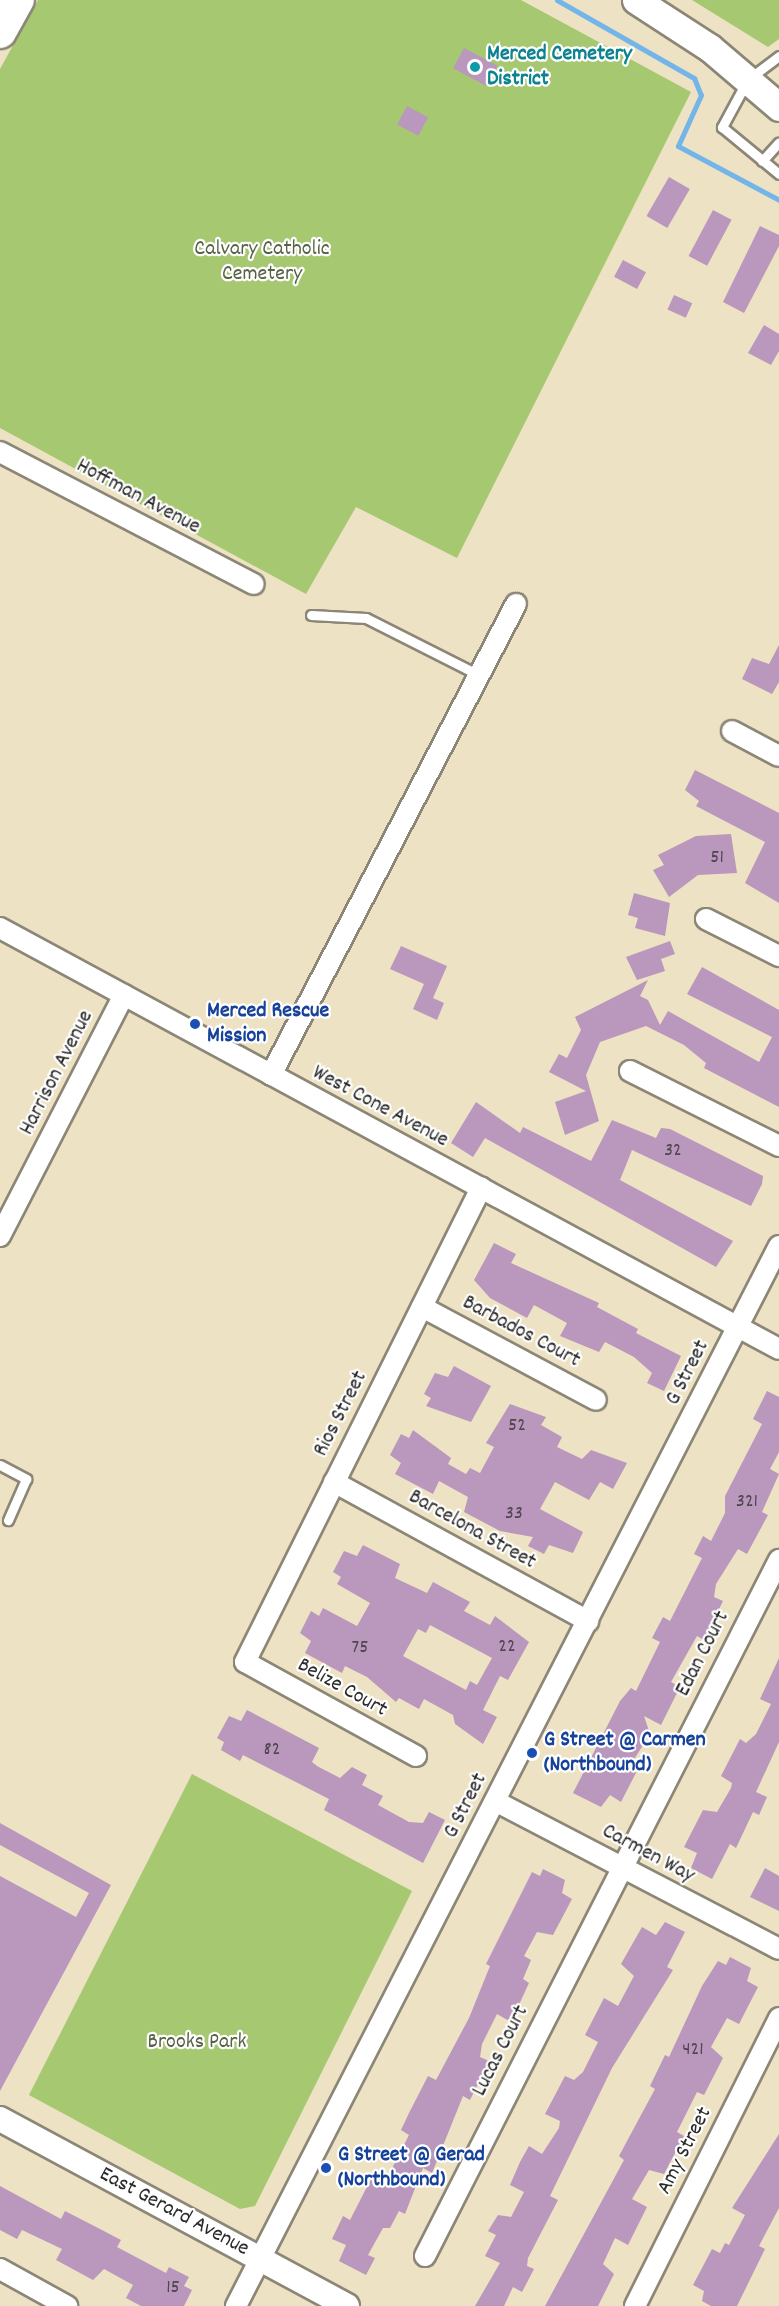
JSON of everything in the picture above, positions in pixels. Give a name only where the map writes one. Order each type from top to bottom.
[{"type":"highway","points":[[0,32],[18,0]]},
{"type":"main road","points":[[636,0],[748,79],[779,107]]},
{"type":"street","name":"Hoffman Avenue","points":[[0,452],[254,584]]},
{"type":"street","points":[[270,1075],[516,604]]},
{"type":"street","points":[[732,731],[779,756]]},
{"type":"street","points":[[706,919],[779,956]]},
{"type":"street","name":"West Cone Avenue","points":[[0,928],[779,1349]]},
{"type":"street","name":"Harrison Avenue","points":[[0,1236],[124,995]]},
{"type":"street","points":[[630,1071],[779,1146]]},
{"type":"street","name":"Rios Street","points":[[245,1662],[481,1188]]},
{"type":"street","name":"G Street","points":[[236,2306],[779,1246]]},
{"type":"street","name":"Barbados Court","points":[[422,1307],[596,1400]]},
{"type":"street","name":"Barcelona Street","points":[[334,1482],[588,1621]]},
{"type":"street","name":"Edan Court","points":[[621,1867],[779,1560]]},
{"type":"street","name":"Belize Court","points":[[245,1662],[416,1756]]},
{"type":"street","name":"Carmen Way","points":[[495,1801],[779,1949]]},
{"type":"street","name":"Lucas Court","points":[[424,2256],[621,1867]]},
{"type":"street","name":"Amy Street","points":[[634,2306],[779,2018]]},
{"type":"street","name":"East Gerard Avenue","points":[[0,2119],[347,2306]]},
{"type":"street","points":[[0,2270],[67,2306]]},
{"type":"lane","points":[[779,56],[748,79],[722,127],[779,174]]},
{"type":"lane","points":[[762,161],[779,142]]},
{"type":"lane","points":[[311,615],[366,618],[479,675]]},
{"type":"lane","points":[[0,1465],[26,1479],[8,1520]]},
{"type":"green space","name":"Calvary Catholic Cemetery","points":[[38,0],[521,0],[691,92],[457,558],[356,507],[306,594],[0,428],[0,69]]},
{"type":"green space","points":[[692,0],[779,0],[779,39],[768,47]]},
{"type":"green space","name":"Brooks Park","points":[[192,1774],[412,1891],[255,2206],[240,2209],[29,2095]]},
{"type":"building","name":"Merced Cemetery District","points":[[464,48],[498,66],[487,86],[453,68]]},
{"type":"building","points":[[407,106],[428,117],[418,136],[397,125]]},
{"type":"building","points":[[669,177],[690,189],[667,228],[646,216]]},
{"type":"building","points":[[713,210],[732,220],[707,266],[689,256]]},
{"type":"building","points":[[760,226],[779,235],[779,246],[744,313],[723,302]]},
{"type":"building","points":[[623,260],[646,272],[637,289],[614,277]]},
{"type":"building","points":[[674,295],[692,303],[686,318],[667,310]]},
{"type":"building","points":[[764,325],[779,334],[779,351],[771,365],[748,353]]},
{"type":"building","points":[[779,645],[779,682],[772,694],[742,679],[752,658],[769,664]]},
{"type":"building","points":[[695,770],[779,813],[779,903],[745,883],[765,842],[696,806],[699,801],[685,790]]},
{"type":"building","points":[[731,834],[737,873],[698,875],[669,897],[653,870],[664,865],[658,855],[696,836]]},
{"type":"building","points":[[634,893],[670,903],[665,936],[635,928],[638,918],[628,915]]},
{"type":"building","points":[[670,941],[675,954],[661,959],[665,971],[637,980],[626,957]]},
{"type":"building","points":[[401,946],[447,966],[433,998],[444,1003],[437,1020],[413,1009],[424,984],[390,969]]},
{"type":"building","points":[[702,967],[779,1010],[779,1107],[704,1068],[706,1063],[684,1045],[646,1026],[600,1042],[586,1075],[599,1121],[565,1135],[555,1102],[586,1091],[549,1072],[559,1054],[567,1058],[581,1030],[575,1017],[648,980],[640,996],[648,1000],[660,1025],[668,1011],[759,1062],[772,1037],[687,994]]},
{"type":"building","points":[[476,1102],[520,1133],[523,1127],[591,1161],[612,1120],[656,1138],[661,1128],[670,1129],[763,1176],[762,1184],[751,1206],[632,1150],[620,1180],[733,1241],[716,1267],[485,1138],[473,1157],[451,1143]]},
{"type":"building","points":[[494,1243],[516,1254],[511,1263],[599,1303],[597,1307],[638,1329],[636,1333],[681,1356],[664,1391],[647,1383],[652,1373],[634,1357],[605,1342],[599,1352],[560,1336],[567,1323],[534,1305],[527,1318],[490,1298],[474,1280]]},
{"type":"building","points":[[454,1366],[491,1386],[471,1422],[426,1406],[431,1398],[424,1394],[435,1373],[448,1377]]},
{"type":"building","points":[[767,1391],[779,1397],[779,1452],[770,1469],[779,1474],[762,1512],[768,1515],[747,1554],[738,1549],[716,1584],[714,1597],[723,1601],[704,1640],[697,1636],[671,1682],[680,1687],[661,1725],[644,1716],[650,1734],[633,1761],[640,1765],[621,1802],[610,1795],[601,1807],[573,1793],[620,1701],[631,1688],[636,1691],[660,1642],[652,1638],[663,1617],[670,1621],[702,1558],[694,1554],[703,1536],[711,1541],[725,1513],[725,1496],[762,1424],[753,1419]]},
{"type":"building","points":[[510,1404],[546,1417],[541,1425],[562,1437],[557,1447],[582,1459],[591,1450],[627,1463],[613,1489],[600,1482],[589,1500],[555,1482],[540,1509],[583,1532],[573,1553],[549,1545],[544,1554],[528,1546],[533,1537],[500,1531],[464,1512],[468,1497],[439,1481],[433,1494],[395,1474],[401,1463],[390,1455],[401,1434],[409,1438],[413,1430],[451,1458],[448,1464],[466,1474],[470,1468],[480,1473],[494,1447],[486,1443]]},
{"type":"building","points":[[363,1545],[400,1564],[395,1578],[427,1593],[433,1582],[470,1602],[464,1611],[490,1625],[495,1616],[529,1642],[508,1680],[500,1676],[483,1710],[497,1717],[483,1744],[455,1724],[453,1715],[424,1699],[419,1709],[399,1698],[396,1702],[367,1677],[345,1666],[342,1673],[305,1653],[311,1641],[300,1633],[311,1611],[319,1616],[323,1608],[357,1626],[370,1603],[337,1584],[341,1577],[333,1572],[344,1551],[357,1556]],"holes":[[[430,1625],[492,1658],[477,1685],[470,1681],[466,1690],[403,1656],[418,1629],[426,1633]]]},
{"type":"building","points":[[779,1658],[779,1742],[756,1792],[767,1797],[759,1815],[753,1812],[736,1848],[730,1844],[712,1879],[691,1868],[697,1853],[684,1847],[703,1810],[717,1812],[731,1788],[732,1783],[721,1776],[740,1739],[746,1743],[756,1734],[771,1704],[760,1699]]},
{"type":"building","points":[[247,1710],[319,1748],[312,1762],[317,1766],[340,1778],[352,1767],[367,1775],[362,1785],[383,1796],[378,1805],[409,1822],[423,1823],[429,1812],[445,1820],[423,1863],[324,1810],[329,1799],[243,1755],[240,1761],[221,1750],[224,1742],[217,1738],[229,1716],[241,1721]]},
{"type":"building","points":[[0,1823],[111,1885],[0,2091],[0,1876],[76,1917],[89,1893],[0,1845]]},
{"type":"building","points":[[765,1868],[779,1876],[779,1911],[750,1897]]},
{"type":"building","points":[[543,1869],[565,1880],[562,1893],[572,1899],[553,1935],[537,1932],[524,1956],[531,1960],[523,1979],[529,1983],[511,2022],[497,2014],[482,2044],[480,2057],[489,2061],[470,2100],[463,2096],[432,2173],[423,2168],[405,2214],[399,2211],[390,2228],[383,2228],[368,2255],[375,2258],[366,2275],[339,2261],[346,2245],[332,2239],[343,2216],[350,2220],[373,2175],[385,2182],[409,2135],[401,2130],[409,2113],[428,2076],[436,2080],[469,2018],[490,1966],[486,1964],[532,1872],[540,1876]]},
{"type":"building","points":[[665,1922],[685,1932],[667,1967],[673,1970],[612,2068],[550,2196],[558,2200],[528,2258],[527,2266],[534,2269],[522,2292],[513,2287],[504,2306],[475,2306],[500,2263],[485,2256],[496,2235],[488,2231],[498,2215],[511,2217],[524,2192],[510,2185],[520,2162],[529,2146],[542,2154],[559,2128],[560,2121],[545,2114],[565,2076],[574,2080],[583,2072],[598,2042],[585,2035],[604,1998],[618,2006],[634,1976],[621,1964],[642,1927],[656,1935]]},
{"type":"building","points":[[730,1957],[751,1968],[747,1981],[758,1987],[739,2024],[727,2018],[711,2047],[723,2058],[704,2095],[697,2092],[677,2132],[684,2136],[664,2174],[649,2170],[632,2199],[647,2207],[628,2245],[615,2238],[603,2264],[614,2274],[598,2306],[545,2306],[624,2160],[619,2156],[655,2089],[650,2086],[665,2055],[669,2057],[702,1986],[718,1961],[726,1965]]},
{"type":"building","points":[[779,2134],[779,2208],[759,2246],[765,2249],[737,2306],[711,2306],[702,2301],[704,2291],[693,2285],[712,2249],[720,2253],[725,2243],[729,2245],[745,2215],[732,2208]]},
{"type":"building","points":[[0,2186],[61,2219],[65,2211],[121,2240],[117,2247],[166,2273],[169,2267],[189,2277],[184,2286],[192,2290],[184,2306],[141,2306],[126,2298],[133,2285],[104,2269],[93,2280],[56,2260],[62,2249],[22,2230],[17,2239],[0,2230]]},
{"type":"waterway","points":[[557,0],[694,78],[701,95],[678,146],[779,200]]},
{"type":"place","name":"Merced Cemetery District","points":[[475,67]]},
{"type":"place","name":"Merced Rescue Mission","points":[[195,1024]]},
{"type":"place","name":"G Street @ Carmen (Northbound)","points":[[532,1753]]},
{"type":"place","name":"G Street @ Gerad (Northbound)","points":[[326,2168]]}]
